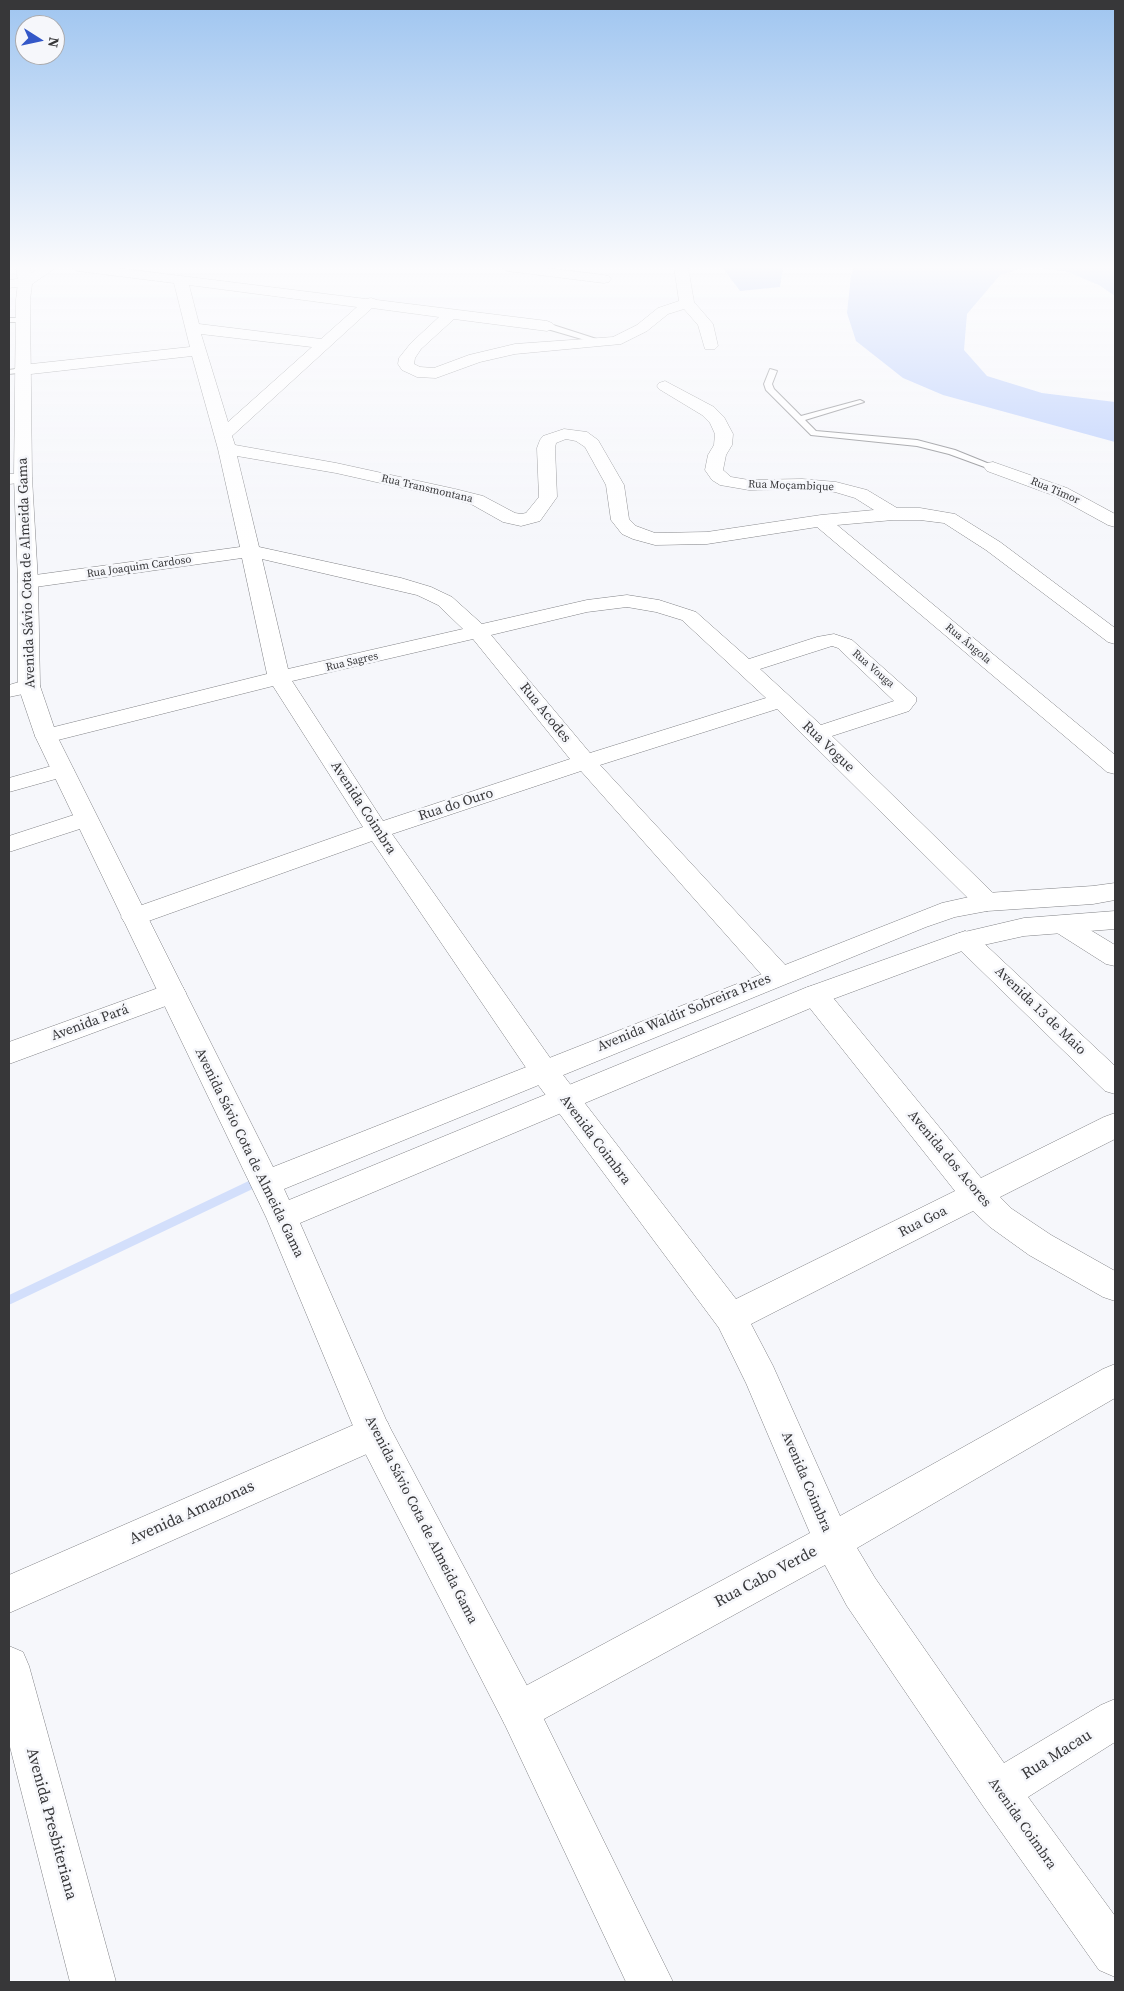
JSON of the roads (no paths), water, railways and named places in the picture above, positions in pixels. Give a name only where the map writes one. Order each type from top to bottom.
[{"type":"street","points":[[16,371],[117,360]]},
{"type":"street","name":"Avenida Coimbra","points":[[202,360],[225,442],[279,678],[377,831],[564,1100],[731,1318],[761,1377],[832,1541],[861,1592],[998,1792],[1115,1954]]},
{"type":"street","points":[[225,442],[309,360]]},
{"type":"street","points":[[407,360],[408,367],[417,372],[436,372],[470,360]]},
{"type":"street","name":"Avenida Sávio Cota de Almeida Gama","points":[[16,371],[16,478],[28,582],[19,689],[46,736],[282,1217],[374,1433],[519,1711],[650,1982]]},
{"type":"street","name":"Rua Moçambique","points":[[665,386],[708,411],[718,421],[724,434],[723,445],[717,455],[714,470],[718,476],[726,481],[749,485],[802,484],[836,487],[861,494],[893,514]]},
{"type":"street","name":"Rua Transmontana","points":[[225,442],[456,494],[477,500],[510,518],[522,520],[533,517],[538,513],[548,497],[546,448],[549,440],[557,435],[573,434],[588,439],[592,444],[615,485],[620,520],[629,530],[640,535],[655,539],[707,538],[821,521]]},
{"type":"street","name":"Rua Timor","points":[[993,466],[1061,492],[1115,521]]},
{"type":"street","points":[[821,521],[893,514],[934,515],[957,522],[1115,638]]},
{"type":"street","name":"Rua Ângola","points":[[821,521],[1115,767]]},
{"type":"street","name":"Rua Joaquim Cardoso","points":[[28,582],[251,551]]},
{"type":"street","name":"Rua Acodes","points":[[251,551],[362,575],[424,591],[445,601],[479,633],[585,762],[778,976]]},
{"type":"street","name":"Rua Sagres","points":[[46,736],[279,678],[479,633],[587,606],[627,601],[659,606]]},
{"type":"street","name":"Rua Vogue","points":[[659,606],[689,616],[698,622],[817,734],[987,902]]},
{"type":"street","name":"Rua Vouga","points":[[745,666],[824,641],[834,640],[845,644],[905,697],[905,702],[901,706],[817,734]]},
{"type":"street","name":"Rua do Ouro","points":[[134,917],[377,831],[585,762],[780,701]]},
{"type":"street","points":[[9,785],[62,770]]},
{"type":"street","points":[[9,844],[86,819]]},
{"type":"street","name":"Avenida Waldir Sobreira Pires","points":[[265,1183],[916,921],[952,909],[987,902],[1115,891]]},
{"type":"street","points":[[282,1217],[815,995],[965,940],[1024,928],[1115,920]]},
{"type":"street","points":[[1064,925],[1115,957]]},
{"type":"street","name":"Avenida 13 de Maio","points":[[965,940],[1115,1083]]},
{"type":"street","name":"Avenida Pará","points":[[9,1053],[172,993]]},
{"type":"street","name":"Avenida dos Acores","points":[[815,995],[976,1195],[1001,1218],[1040,1246],[1115,1287]]},
{"type":"street","name":"Rua Goa","points":[[731,1318],[1115,1125]]},
{"type":"street","name":"Rua Cabo Verde","points":[[519,1711],[832,1541],[1115,1380]]},
{"type":"street","name":"Avenida Amazonas","points":[[9,1594],[374,1433]]},
{"type":"street","name":"Avenida Presbiteriana","points":[[9,1666],[92,1982]]},
{"type":"street","name":"Rua Macau","points":[[998,1792],[1115,1719]]},
{"type":"lane","points":[[773,370],[768,384],[770,390],[814,433],[917,443],[952,452],[993,466]]},
{"type":"lane","points":[[798,419],[860,402]]},
{"type":"waterway","points":[[9,1300],[259,1181]]}]
